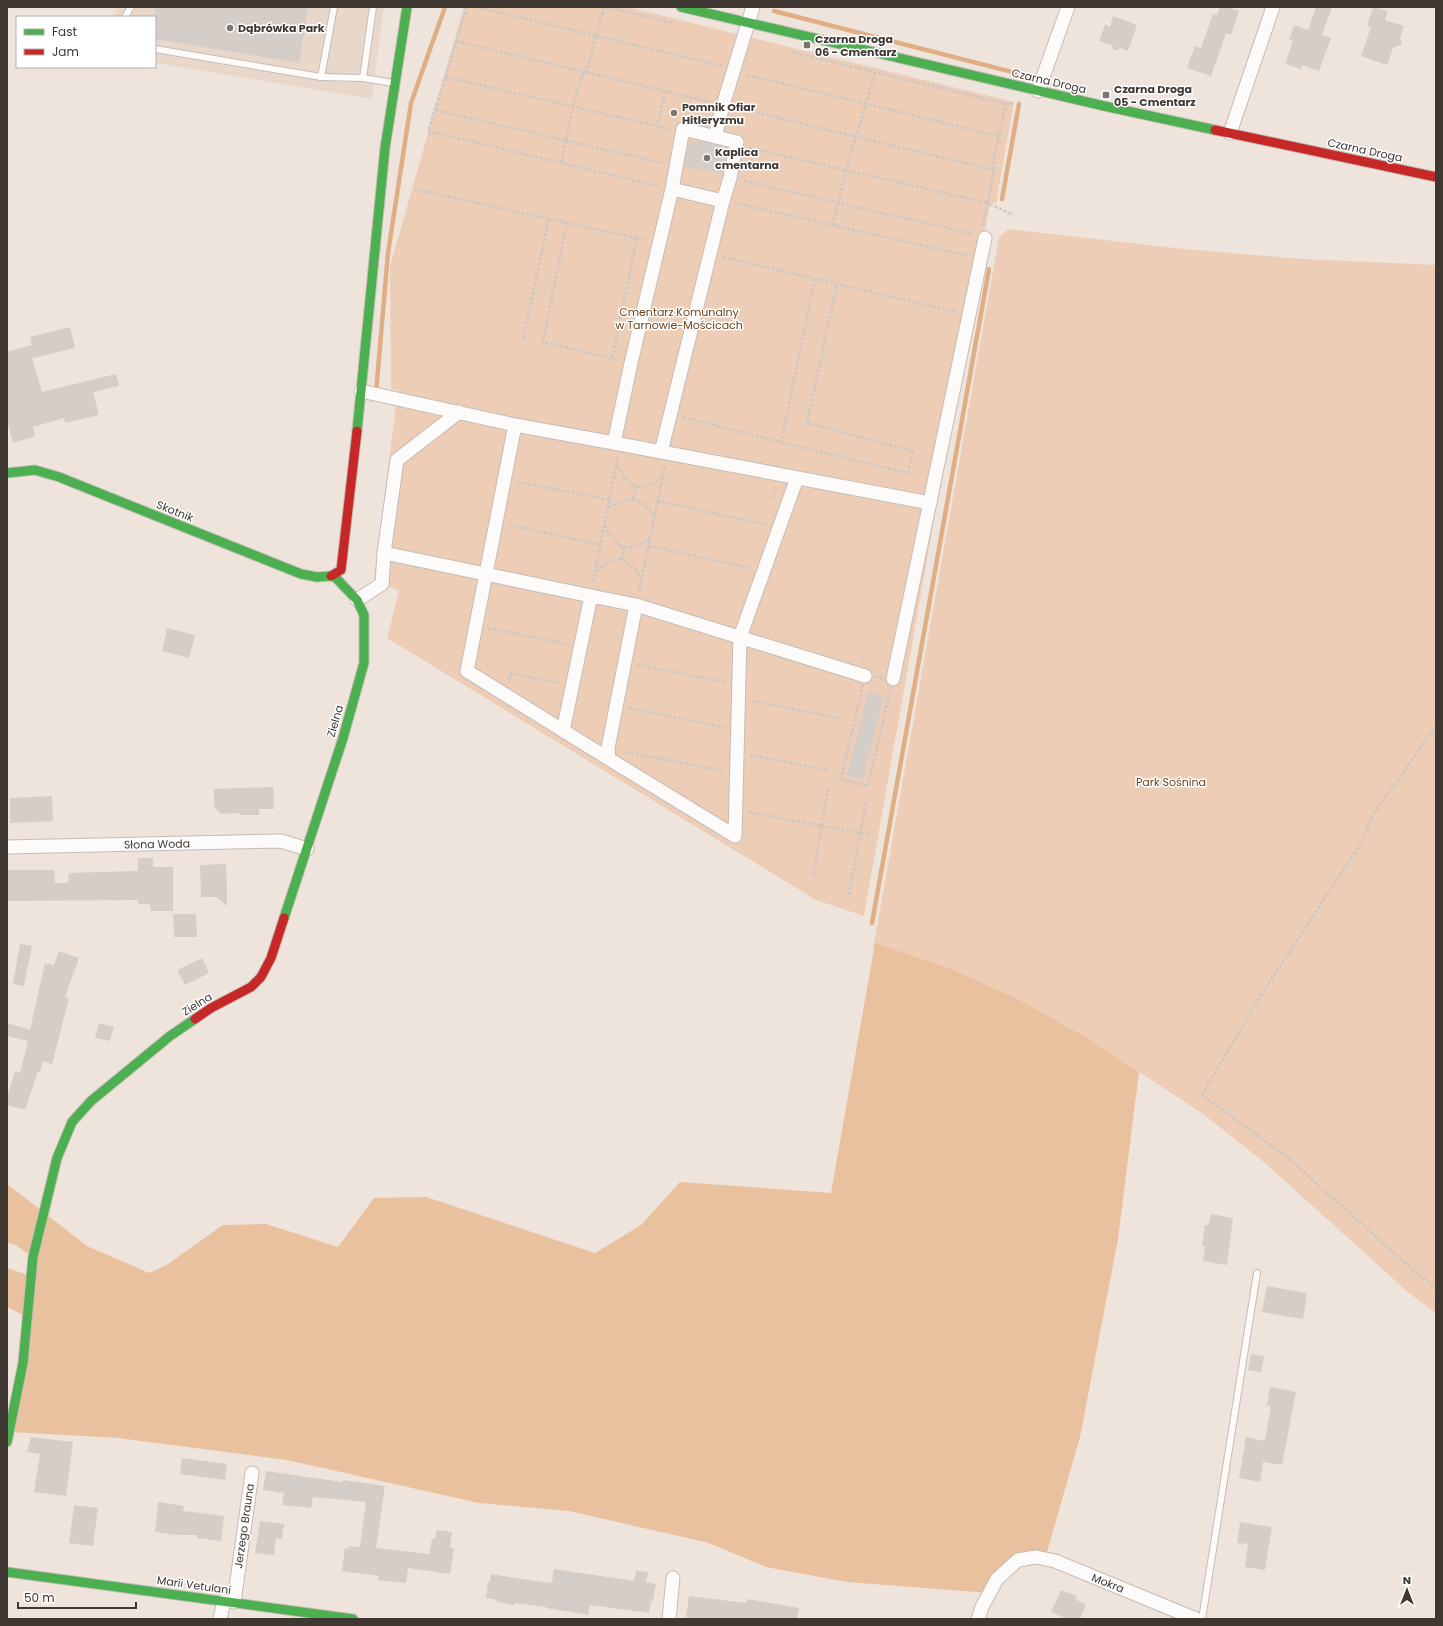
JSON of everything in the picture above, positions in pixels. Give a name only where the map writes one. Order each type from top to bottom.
[{"type":"street","points":[[333,575],[341,570],[361,391],[385,148],[407,7]]},
{"type":"street","name":"Czarna Droga","points":[[681,7],[748,24],[1038,91],[1436,177]]},
{"type":"street","points":[[715,137],[723,105],[753,7]]},
{"type":"street","points":[[1038,91],[1068,7]]},
{"type":"street","points":[[1230,133],[1273,7]]},
{"type":"street","points":[[618,443],[631,363],[672,190],[683,129],[736,142],[736,145],[730,178],[709,254],[670,414],[664,452]]},
{"type":"street","points":[[672,190],[724,200]]},
{"type":"street","points":[[893,679],[970,315],[981,259],[983,234]]},
{"type":"street","points":[[361,391],[515,425],[618,443],[930,503]]},
{"type":"street","points":[[357,600],[382,584],[384,553],[397,460],[459,412]]},
{"type":"street","points":[[515,425],[467,670],[563,731],[608,754],[736,836],[740,637],[797,478]]},
{"type":"street","name":"Skotnik","points":[[7,473],[35,470],[59,477],[301,574],[321,579],[333,575]]},
{"type":"street","points":[[384,553],[636,605],[866,676]]},
{"type":"street","name":"Zielna","points":[[7,1442],[23,1363],[33,1257],[57,1158],[72,1122],[91,1101],[170,1036],[211,1008],[251,987],[261,977],[271,958],[343,738],[364,663],[364,615],[357,600],[333,575]]},
{"type":"street","points":[[563,731],[591,596]]},
{"type":"street","points":[[608,754],[636,605]]},
{"type":"street","name":"Słona Woda","points":[[7,847],[281,841],[307,849]]},
{"type":"street","name":"Jerzego Brauna","points":[[220,1619],[229,1602],[252,1473]]},
{"type":"street","name":"Mokra","points":[[978,1619],[982,1607],[997,1579],[1018,1560],[1036,1557],[1055,1561],[1196,1619]]},
{"type":"street","name":"Marii Vetulani","points":[[7,1572],[353,1619]]},
{"type":"street","points":[[669,1619],[673,1578]]},
{"type":"lane","points":[[126,16],[131,7]]},
{"type":"lane","points":[[321,77],[334,7]]},
{"type":"lane","points":[[363,78],[373,7]]},
{"type":"lane","points":[[156,49],[321,77],[363,78],[395,84]]},
{"type":"lane","points":[[1202,1619],[1231,1428],[1257,1272]]},
{"type":"path","points":[[467,7],[428,131],[672,190]]},
{"type":"path","points":[[476,7],[999,136]]},
{"type":"path","points":[[561,163],[573,106],[582,75],[586,73],[605,7],[674,23]]},
{"type":"path","points":[[456,42],[994,170]]},
{"type":"path","points":[[730,178],[983,234],[994,170],[994,157],[1006,104],[787,51]]},
{"type":"path","points":[[833,225],[846,170],[875,73]]},
{"type":"path","points":[[445,77],[573,106],[682,133]]},
{"type":"path","points":[[656,126],[666,91]]},
{"type":"path","points":[[435,110],[676,166]]},
{"type":"path","points":[[736,145],[988,203],[1013,215]]},
{"type":"path","points":[[414,189],[659,243]]},
{"type":"path","points":[[724,200],[981,259]]},
{"type":"path","points":[[523,339],[549,218]]},
{"type":"path","points":[[567,222],[543,342],[631,363]]},
{"type":"path","points":[[612,358],[637,238]]},
{"type":"path","points":[[709,254],[970,315]]},
{"type":"path","points":[[781,442],[815,279]]},
{"type":"path","points":[[670,414],[908,473],[913,450],[807,423],[837,284]]},
{"type":"path","points":[[591,596],[617,464],[618,443]]},
{"type":"path","points":[[636,605],[658,501],[664,452]]},
{"type":"path","points":[[617,464],[628,483],[636,487],[645,487],[662,478]]},
{"type":"path","points":[[504,479],[610,500]]},
{"type":"path","points":[[633,499],[636,487]]},
{"type":"path","points":[[608,508],[624,500],[633,499],[648,507],[655,516]]},
{"type":"path","points":[[658,501],[779,528]]},
{"type":"path","points":[[496,522],[601,545]]},
{"type":"path","points":[[605,525],[610,537],[617,544],[624,547],[637,546],[650,538]]},
{"type":"path","points":[[649,546],[764,571]]},
{"type":"path","points":[[622,560],[624,547]]},
{"type":"path","points":[[596,571],[607,563],[619,559],[628,561],[642,578]]},
{"type":"path","points":[[476,625],[580,647]]},
{"type":"path","points":[[626,663],[739,684]]},
{"type":"path","points":[[507,694],[511,673],[572,686]]},
{"type":"path","points":[[866,676],[841,779],[868,786],[893,679]]},
{"type":"path","points":[[738,699],[838,718]]},
{"type":"path","points":[[617,706],[738,730]]},
{"type":"path","points":[[1436,726],[1372,816],[1364,838],[1256,1003],[1202,1095],[1288,1158],[1402,1260],[1436,1288]]},
{"type":"path","points":[[738,753],[827,770]]},
{"type":"path","points":[[608,754],[737,774]]},
{"type":"path","points":[[813,875],[828,788]]},
{"type":"path","points":[[849,895],[866,803]]},
{"type":"path","points":[[736,810],[870,835]]},
{"type":"shaded area","points":[[118,7],[384,7],[372,99],[156,63],[156,16],[113,16]]},
{"type":"shaded area","points":[[875,943],[954,970],[1018,999],[1091,1040],[1139,1072],[1118,1239],[1080,1437],[1045,1559],[1018,1560],[989,1593],[847,1582],[766,1567],[709,1543],[569,1511],[479,1503],[287,1460],[118,1438],[10,1432],[27,1317],[7,1307],[7,1268],[31,1276],[33,1257],[15,1245],[7,1243],[7,1184],[87,1246],[149,1273],[168,1264],[223,1225],[266,1224],[338,1247],[374,1198],[426,1197],[595,1253],[641,1225],[680,1182],[831,1193]]},
{"type":"green space","name":"Cmentarz Komunalny w Tarnowie-Mościcach","points":[[464,7],[627,7],[1014,102],[996,203],[990,203],[864,916],[816,900],[387,638],[399,590],[374,581],[398,390],[391,389],[390,266]]},
{"type":"green space","name":"Park Sośnina","points":[[1008,229],[1184,249],[1302,259],[1436,265],[1436,1313],[1409,1293],[1265,1163],[1203,1114],[1091,1040],[1018,999],[954,970],[873,949],[999,237]]},
{"type":"building","name":"Dąbrówka Park","points":[[155,7],[308,7],[299,63],[156,39]]},
{"type":"building","points":[[1220,7],[1227,7],[1239,11],[1231,35],[1226,33],[1211,76],[1187,68],[1195,46],[1201,48],[1213,14],[1217,15]]},
{"type":"building","points":[[1316,7],[1332,7],[1322,35],[1331,38],[1319,71],[1302,65],[1301,69],[1285,64],[1293,41],[1289,40],[1294,25],[1308,30]]},
{"type":"building","points":[[1373,7],[1388,11],[1385,20],[1404,26],[1400,39],[1402,44],[1393,48],[1387,65],[1361,56],[1371,27],[1367,25]]},
{"type":"building","points":[[1113,16],[1137,25],[1128,51],[1120,48],[1114,51],[1112,45],[1099,41],[1105,25],[1110,27]]},
{"type":"building","name":"Kaplica cmentarna","points":[[689,141],[699,143],[699,141],[721,146],[721,148],[727,150],[723,174],[684,166]]},
{"type":"building","points":[[70,327],[75,348],[32,358],[42,392],[116,374],[119,386],[93,392],[99,415],[65,423],[64,418],[33,427],[35,436],[13,443],[7,420],[7,352],[32,345],[30,337]]},
{"type":"building","points":[[167,628],[195,635],[189,658],[162,651]]},
{"type":"building","points":[[868,692],[884,696],[863,780],[847,775]]},
{"type":"building","points":[[273,787],[274,809],[259,809],[259,815],[240,815],[240,813],[221,814],[214,807],[214,789]]},
{"type":"building","points":[[52,796],[53,821],[10,823],[10,798]]},
{"type":"building","points":[[138,858],[153,858],[153,867],[173,867],[173,911],[151,911],[150,904],[138,904],[138,900],[7,901],[7,870],[54,870],[55,883],[68,883],[69,873],[138,871]]},
{"type":"building","points":[[226,864],[227,906],[216,897],[201,897],[200,865]]},
{"type":"building","points":[[173,914],[196,914],[197,937],[174,937]]},
{"type":"building","points":[[20,944],[32,946],[24,986],[13,984]]},
{"type":"building","points":[[59,951],[79,958],[65,997],[69,998],[52,1064],[43,1061],[40,1072],[38,1071],[25,1110],[7,1105],[7,1097],[15,1071],[20,1073],[28,1041],[7,1036],[7,1023],[30,1030],[45,963],[54,965]]},
{"type":"building","points":[[202,958],[209,973],[185,985],[177,970]]},
{"type":"building","points":[[99,1023],[114,1027],[110,1041],[95,1038]]},
{"type":"building","points":[[1211,1214],[1233,1218],[1227,1265],[1203,1261],[1205,1247],[1202,1246],[1205,1225],[1209,1225]]},
{"type":"building","points":[[1267,1286],[1307,1293],[1303,1319],[1262,1312]]},
{"type":"building","points":[[1251,1354],[1264,1356],[1261,1372],[1248,1370]]},
{"type":"building","points":[[1270,1387],[1296,1392],[1282,1465],[1263,1462],[1260,1482],[1239,1478],[1246,1437],[1265,1441],[1271,1406],[1267,1406]]},
{"type":"building","points":[[31,1437],[73,1442],[66,1496],[34,1492],[40,1454],[27,1452]]},
{"type":"building","points":[[182,1458],[227,1464],[225,1480],[180,1474]]},
{"type":"building","points":[[266,1471],[342,1482],[343,1480],[385,1486],[376,1548],[429,1554],[432,1539],[435,1539],[437,1530],[452,1532],[450,1548],[454,1548],[450,1574],[408,1568],[406,1583],[378,1580],[379,1576],[342,1571],[345,1548],[349,1549],[349,1546],[360,1547],[366,1502],[313,1497],[311,1508],[282,1505],[284,1493],[263,1490]]},
{"type":"building","points":[[158,1502],[184,1506],[183,1511],[224,1516],[221,1541],[197,1538],[197,1535],[177,1535],[155,1532]]},
{"type":"building","points":[[74,1505],[98,1508],[93,1546],[69,1543]]},
{"type":"building","points":[[260,1521],[284,1524],[282,1539],[276,1538],[274,1555],[255,1553]]},
{"type":"building","points":[[1240,1522],[1272,1527],[1265,1570],[1245,1567],[1248,1544],[1237,1543]]},
{"type":"building","points":[[554,1569],[634,1581],[636,1571],[648,1572],[646,1582],[656,1584],[649,1613],[590,1605],[588,1615],[546,1607],[515,1603],[514,1605],[497,1602],[497,1600],[486,1598],[488,1582],[490,1582],[491,1574],[549,1583],[552,1582]]},
{"type":"building","points":[[1061,1590],[1077,1596],[1075,1599],[1086,1605],[1080,1619],[1067,1619],[1051,1612]]},
{"type":"building","points":[[689,1596],[746,1603],[747,1599],[799,1608],[797,1619],[697,1619],[686,1617]]},
{"type":"waterway","points":[[376,393],[388,253],[411,103],[445,7]]},
{"type":"waterway","points":[[774,11],[1024,75],[1023,79]]},
{"type":"waterway","points":[[1002,199],[1019,104]]},
{"type":"waterway","points":[[872,923],[989,269]]},
{"type":"traffic: fast","points":[[357,431],[385,148],[407,7]]},
{"type":"traffic: fast","points":[[681,7],[1104,106],[1215,130]]},
{"type":"traffic: fast","points":[[7,473],[35,470],[59,477],[301,574],[317,577],[331,576]]},
{"type":"traffic: fast","points":[[284,918],[343,738],[364,663],[364,615],[357,600],[333,575]]},
{"type":"traffic: fast","points":[[7,1442],[23,1363],[33,1257],[57,1158],[72,1122],[91,1101],[170,1036],[195,1019]]},
{"type":"traffic: fast","points":[[7,1572],[353,1619]]},
{"type":"traffic: jam","points":[[1215,130],[1436,177]]},
{"type":"traffic: jam","points":[[331,576],[341,570],[357,431]]},
{"type":"traffic: jam","points":[[195,1019],[211,1008],[251,987],[261,977],[271,958],[284,918]]},
{"type":"place","name":"Dąbrówka Park","points":[[230,28]]},
{"type":"place","name":"Czarna Droga 06 - Cmentarz","points":[[807,45]]},
{"type":"place","name":"Czarna Droga 05 - Cmentarz","points":[[1106,95]]},
{"type":"place","name":"Pomnik Ofiar Hitleryzmu","points":[[674,113]]},
{"type":"place","name":"Kaplica cmentarna","points":[[707,158]]}]
